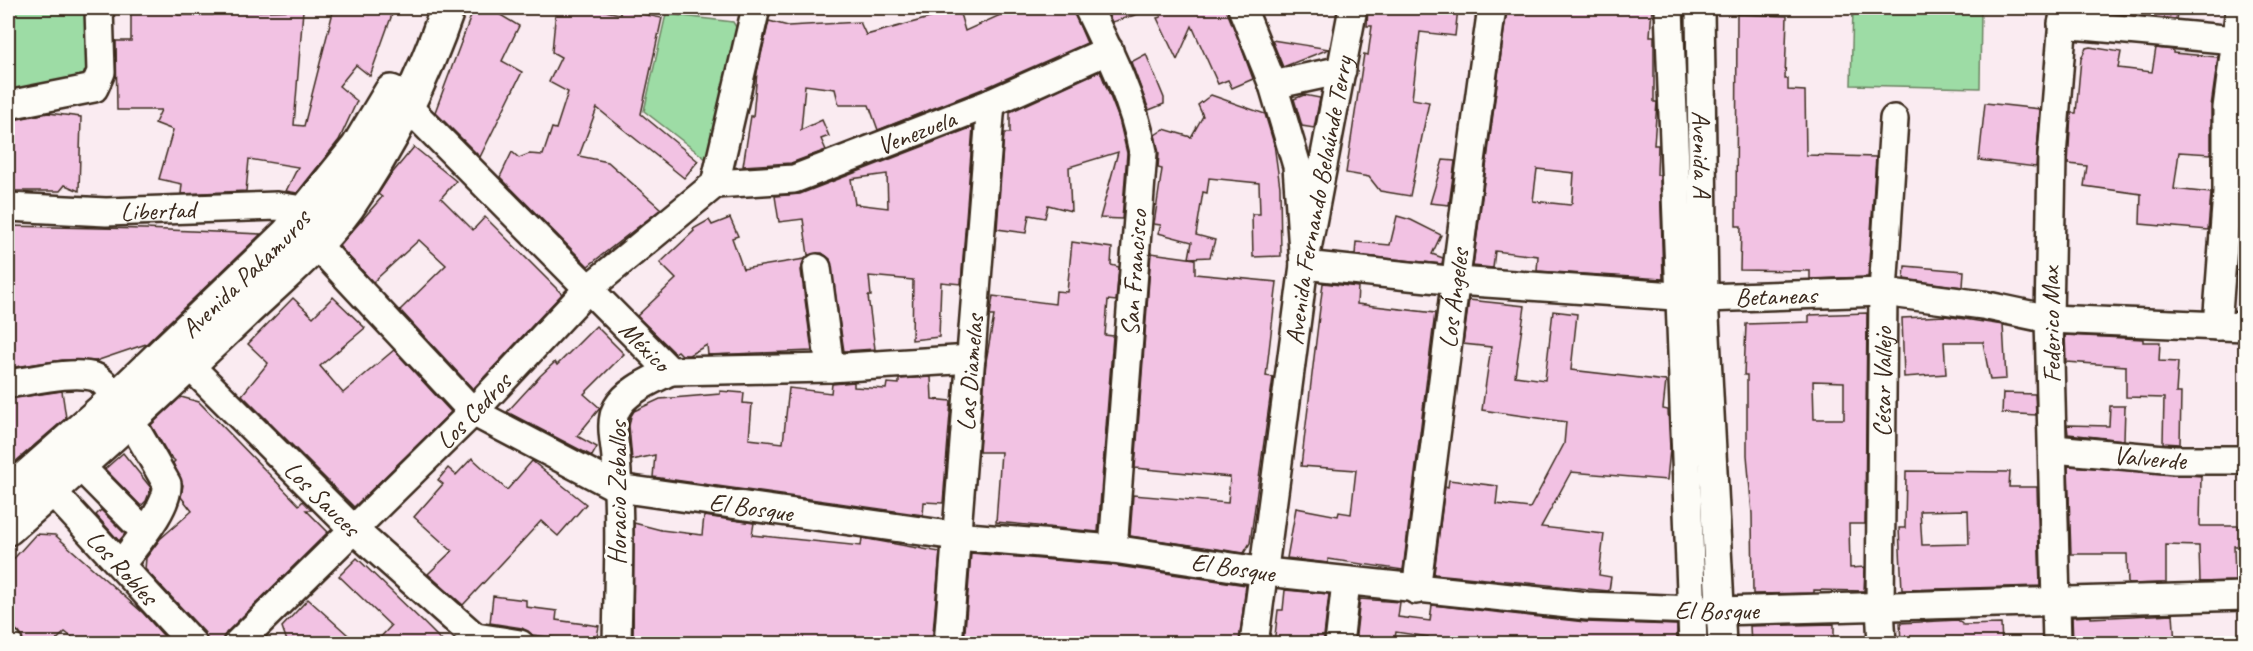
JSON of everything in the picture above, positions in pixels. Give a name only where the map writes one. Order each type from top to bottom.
[{"type":"highway","name":"Avenida Pakamuros","points":[[176,359],[309,211],[358,147],[390,94],[414,42],[426,8]]},
{"type":"highway","points":[[8,494],[122,409],[176,359],[316,244],[347,207],[379,159],[432,56],[448,8]]},
{"type":"highway","points":[[8,528],[79,465],[122,409]]},
{"type":"street","points":[[8,105],[94,88],[101,72],[99,8]]},
{"type":"street","points":[[715,184],[756,8]]},
{"type":"street","name":"San Francisco","points":[[1088,8],[1109,50],[1139,132],[1143,152],[1113,549]]},
{"type":"street","points":[[1242,8],[1273,85],[1298,166],[1304,265]]},
{"type":"street","name":"Avenida Fernando Belaúnde Terry","points":[[1254,644],[1266,572],[1304,265],[1353,8]]},
{"type":"street","name":"Los Ángeles","points":[[1416,590],[1457,281],[1472,146],[1492,8]]},
{"type":"street","name":"Avenida A","points":[[1669,8],[1691,297]]},
{"type":"street","name":"Avenida A","points":[[1691,297],[1700,8]]},
{"type":"street","points":[[2217,326],[2236,194],[2227,108],[2241,40],[2240,8]]},
{"type":"street","points":[[2063,16],[2241,40]]},
{"type":"street","name":"Federico Max","points":[[2057,644],[2058,600],[2049,319],[2052,156],[2063,16]]},
{"type":"street","name":"Venezuela","points":[[715,184],[794,179],[992,103],[1109,50]]},
{"type":"street","points":[[1273,85],[1342,70]]},
{"type":"street","name":"Las Diamelas","points":[[948,644],[992,103]]},
{"type":"street","name":"México","points":[[407,106],[670,371],[830,368],[971,358]]},
{"type":"street","name":"César Vallejo","points":[[1882,644],[1880,607],[1883,292],[1894,119]]},
{"type":"street","name":"Los Cedros","points":[[237,644],[352,528],[473,412],[588,289],[715,184]]},
{"type":"street","name":"Libertad","points":[[8,207],[106,212],[278,206],[309,211]]},
{"type":"street","name":"El Bosque","points":[[316,244],[473,412],[618,488],[956,536],[1113,549],[1346,582],[1587,606],[1707,611],[2246,596]]},
{"type":"street","name":"Betaneas","points":[[1304,265],[1457,281],[1691,297],[1883,292],[1983,305],[2049,319],[2246,327]]},
{"type":"street","points":[[817,268],[830,368]]},
{"type":"street","points":[[1691,297],[1707,611],[1722,644]]},
{"type":"street","name":"Los Sauces","points":[[176,359],[352,528],[479,640]]},
{"type":"street","name":"Horacio Zeballos","points":[[617,644],[618,488],[613,425],[617,408],[641,386],[670,371]]},
{"type":"street","points":[[8,384],[82,375],[98,377],[122,409],[167,484],[168,494],[145,532],[122,563]]},
{"type":"street","name":"Valverde","points":[[2054,449],[2175,460],[2246,460]]},
{"type":"street","points":[[79,465],[145,532]]},
{"type":"street","name":"Los Robles","points":[[51,490],[122,563],[193,644]]},
{"type":"street","points":[[1339,644],[1346,582]]},
{"type":"street","points":[[1693,644],[1707,611]]},
{"type":"street","points":[[479,640],[520,644]]},
{"type":"green space","points":[[8,8],[88,8],[89,79],[8,96]]},
{"type":"green space","points":[[1853,8],[1981,8],[1980,88],[1851,85]]},
{"type":"green space","points":[[666,14],[733,22],[738,30],[711,163],[644,111]]},
{"type":"building","points":[[334,8],[394,9],[370,76],[356,65],[339,86],[357,101],[339,140],[297,193],[286,191],[298,167],[249,159],[246,191],[181,194],[182,184],[159,179],[173,130],[155,123],[161,110],[117,110],[116,41],[131,41],[131,11],[178,10],[178,15],[213,15],[213,13],[303,10],[294,125],[304,126]]},
{"type":"building","points":[[474,8],[489,8],[519,26],[502,61],[522,72],[480,157],[435,112]]},
{"type":"building","points":[[1005,8],[1072,8],[1087,43],[985,88],[878,130],[869,105],[839,105],[835,89],[805,85],[801,130],[822,120],[829,136],[821,139],[826,150],[791,163],[743,166],[751,116],[753,117],[757,72],[769,21],[788,26],[860,22],[866,35],[959,10],[965,31],[1007,12]]},
{"type":"building","points":[[1105,8],[1147,8],[1148,11],[1112,22]]},
{"type":"building","points":[[1157,8],[1227,8],[1253,79],[1232,88],[1228,80],[1218,84],[1192,26],[1177,60],[1157,18],[1161,17]]},
{"type":"building","points":[[1368,8],[1458,8],[1455,36],[1420,32],[1412,99],[1429,102],[1410,196],[1380,191],[1369,177],[1346,173],[1364,54],[1368,55],[1372,26],[1367,26]]},
{"type":"building","points":[[1507,8],[1652,8],[1650,36],[1654,36],[1654,102],[1657,102],[1654,145],[1658,145],[1657,175],[1660,175],[1663,279],[1537,271],[1538,256],[1495,251],[1493,268],[1473,266]],"holes":[[[1537,169],[1574,173],[1570,205],[1533,201]]]},
{"type":"building","points":[[2099,8],[2178,8],[2176,19],[2099,12]]},
{"type":"building","points":[[556,9],[600,10],[620,14],[621,10],[662,18],[641,114],[698,161],[684,178],[597,108],[579,156],[608,162],[661,209],[588,266],[500,177],[512,152],[519,158],[529,154],[543,155],[552,128],[556,129],[568,92],[549,82],[561,57],[552,52]]},
{"type":"building","points":[[1737,14],[1787,16],[1785,79],[1788,79],[1788,90],[1805,91],[1806,155],[1876,157],[1868,277],[1810,279],[1810,271],[1740,270],[1741,226],[1736,226]]},
{"type":"building","points":[[1272,40],[1329,49],[1283,67]]},
{"type":"building","points":[[2086,48],[2121,52],[2118,68],[2152,72],[2156,48],[2173,50],[2173,53],[2218,57],[2211,106],[2211,154],[2179,152],[2174,189],[2211,193],[2208,230],[2140,224],[2141,194],[2084,186],[2087,166],[2068,164],[2071,113],[2076,113],[2081,59]]},
{"type":"building","points":[[1146,54],[1164,98],[1164,104],[1149,110],[1131,62]]},
{"type":"building","points":[[1100,71],[1119,119],[1127,153],[1122,219],[1100,218],[1118,152],[1069,167],[1071,211],[1048,205],[1045,218],[1029,215],[1026,233],[997,229],[1004,133],[1010,133],[1010,112]]},
{"type":"building","points":[[1211,95],[1265,114],[1274,144],[1280,187],[1281,256],[1253,257],[1252,214],[1260,214],[1259,183],[1209,178],[1207,193],[1203,192],[1196,235],[1215,240],[1210,257],[1189,258],[1192,242],[1158,233],[1161,225],[1154,224],[1162,169],[1158,168],[1159,153],[1155,135],[1164,129],[1191,137],[1203,116],[1198,105]]},
{"type":"building","points":[[1304,95],[1320,98],[1314,128],[1302,126],[1294,99]]},
{"type":"building","points":[[1985,103],[2040,109],[2036,167],[1979,160]]},
{"type":"building","points":[[48,113],[81,117],[79,191],[65,185],[60,191],[8,191],[8,121]]},
{"type":"building","points":[[973,127],[961,284],[941,282],[939,337],[912,340],[913,280],[869,276],[871,296],[868,296],[875,349],[844,351],[830,259],[822,253],[808,255],[803,219],[779,222],[775,196],[800,194]],"holes":[[[887,174],[888,208],[855,204],[851,179]]]},
{"type":"building","points":[[414,147],[456,181],[441,198],[473,230],[485,217],[562,294],[473,389],[400,310],[446,265],[419,240],[373,282],[339,246],[382,197],[378,194]]},
{"type":"building","points":[[1443,160],[1455,161],[1449,205],[1430,203]]},
{"type":"building","points":[[1397,216],[1411,220],[1441,235],[1432,254],[1443,258],[1442,264],[1355,255],[1356,242],[1390,245]]},
{"type":"building","points":[[730,218],[738,236],[732,238],[743,269],[805,259],[801,270],[812,351],[708,355],[707,345],[689,355],[682,355],[678,351],[675,353],[637,316],[676,279],[660,263],[694,231],[693,229],[709,220],[712,225]]},
{"type":"building","points":[[8,226],[261,234],[146,344],[96,361],[63,360],[8,368]]},
{"type":"building","points":[[1072,242],[1112,248],[1111,265],[1119,267],[1116,301],[1108,300],[1105,335],[1113,336],[1098,532],[996,522],[1001,452],[979,452],[986,361],[994,316],[990,316],[993,296],[1055,304],[1056,291],[1067,292]]},
{"type":"building","points":[[1151,253],[1195,259],[1195,274],[1277,282],[1266,376],[1273,377],[1250,543],[1244,553],[1130,536],[1133,495],[1228,503],[1230,477],[1135,468]]},
{"type":"building","points":[[1905,266],[1964,271],[1963,287],[1904,279]]},
{"type":"building","points":[[1323,283],[1358,287],[1357,304],[1435,313],[1403,570],[1328,559],[1328,563],[1287,558],[1296,508],[1338,516],[1339,512],[1351,514],[1356,470],[1301,466]]},
{"type":"building","points":[[333,297],[365,328],[320,366],[343,393],[394,350],[451,412],[354,507],[242,395],[268,363],[248,344],[293,298],[313,317]]},
{"type":"building","points":[[1469,300],[1525,306],[1515,376],[1545,380],[1553,311],[1577,314],[1571,370],[1666,381],[1663,409],[1668,410],[1670,449],[1667,480],[1571,472],[1541,527],[1604,534],[1599,575],[1611,577],[1609,591],[1434,574],[1445,486],[1448,487],[1449,480],[1498,486],[1496,504],[1530,508],[1564,444],[1566,422],[1482,410],[1491,347],[1463,344]]},
{"type":"building","points":[[1867,313],[1865,524],[1849,524],[1850,568],[1865,567],[1864,591],[1814,590],[1814,593],[1753,594],[1752,514],[1747,455],[1747,375],[1744,375],[1746,324],[1809,322],[1809,315]],"holes":[[[1813,381],[1844,382],[1844,419],[1814,419]]]},
{"type":"building","points":[[1945,316],[2003,325],[2006,379],[1990,380],[1983,342],[1944,342],[1946,374],[1904,377],[1902,318]]},
{"type":"building","points":[[596,326],[624,354],[584,394],[600,408],[577,436],[597,447],[592,456],[507,412],[540,376],[555,362],[557,365]]},
{"type":"building","points":[[2065,335],[2160,342],[2159,361],[2178,362],[2176,393],[2181,393],[2180,444],[2163,443],[2164,398],[2126,397],[2126,366],[2066,362]]},
{"type":"building","points":[[931,377],[932,399],[951,401],[943,503],[924,502],[923,515],[653,477],[655,455],[632,460],[629,426],[631,416],[634,411],[660,399],[720,394],[720,391],[744,393],[743,403],[752,404],[749,439],[783,443],[789,388],[831,393],[832,384],[854,382],[854,387],[886,389],[887,383],[899,384],[899,379]]},
{"type":"building","points":[[62,391],[66,418],[8,468],[8,399]]},
{"type":"building","points":[[2003,393],[2035,394],[2036,415],[2002,413]]},
{"type":"building","points":[[181,397],[199,402],[299,505],[303,501],[312,510],[306,510],[328,532],[226,633],[222,644],[208,644],[205,633],[145,569],[146,558],[160,539],[192,511],[181,497],[183,485],[173,463],[175,461],[168,454],[151,425]]},
{"type":"building","points":[[2110,406],[2125,406],[2124,440],[2068,434],[2067,425],[2109,426]]},
{"type":"building","points":[[123,453],[151,488],[146,501],[141,506],[105,469]]},
{"type":"building","points":[[472,458],[507,490],[532,461],[586,504],[558,536],[541,521],[463,605],[428,574],[452,551],[414,517],[443,484],[438,480],[448,468],[456,475]]},
{"type":"building","points":[[2068,466],[2201,476],[2200,526],[2246,526],[2246,546],[2234,546],[2235,581],[2200,582],[2199,546],[2166,545],[2166,583],[2128,584],[2127,554],[2071,554]]},
{"type":"building","points":[[1906,471],[2010,472],[2009,487],[2037,487],[2040,586],[1902,590],[1899,528],[1905,528]],"holes":[[[1968,510],[1969,544],[1922,545],[1920,511]]]},
{"type":"building","points":[[101,510],[125,534],[119,541],[96,515]]},
{"type":"building","points":[[704,516],[754,523],[752,535],[861,546],[862,538],[940,552],[932,644],[633,644],[634,523],[661,530],[702,535]]},
{"type":"building","points":[[36,534],[55,535],[143,613],[171,644],[80,644],[65,632],[52,644],[24,644],[16,630],[8,627],[8,565]]},
{"type":"building","points":[[971,553],[1111,565],[1246,585],[1239,644],[964,644]]},
{"type":"building","points":[[357,558],[445,644],[374,644],[391,626],[339,576]]},
{"type":"building","points":[[1285,590],[1329,594],[1323,644],[1274,644],[1278,610],[1283,610]]},
{"type":"building","points":[[493,596],[526,600],[526,607],[557,611],[556,620],[599,626],[596,643],[532,635],[522,628],[490,623]]},
{"type":"building","points":[[308,599],[358,644],[288,644],[282,627]]},
{"type":"building","points":[[1360,599],[1400,602],[1398,617],[1430,621],[1432,605],[1585,622],[1677,625],[1677,644],[1427,644],[1428,637],[1396,632],[1394,644],[1355,644]]},
{"type":"building","points":[[2173,614],[2175,644],[2073,644],[2072,617]]},
{"type":"building","points":[[1958,620],[1963,625],[2001,624],[2002,644],[1901,644],[1900,623]]},
{"type":"building","points":[[1834,624],[1834,644],[1751,644],[1750,626]]}]
